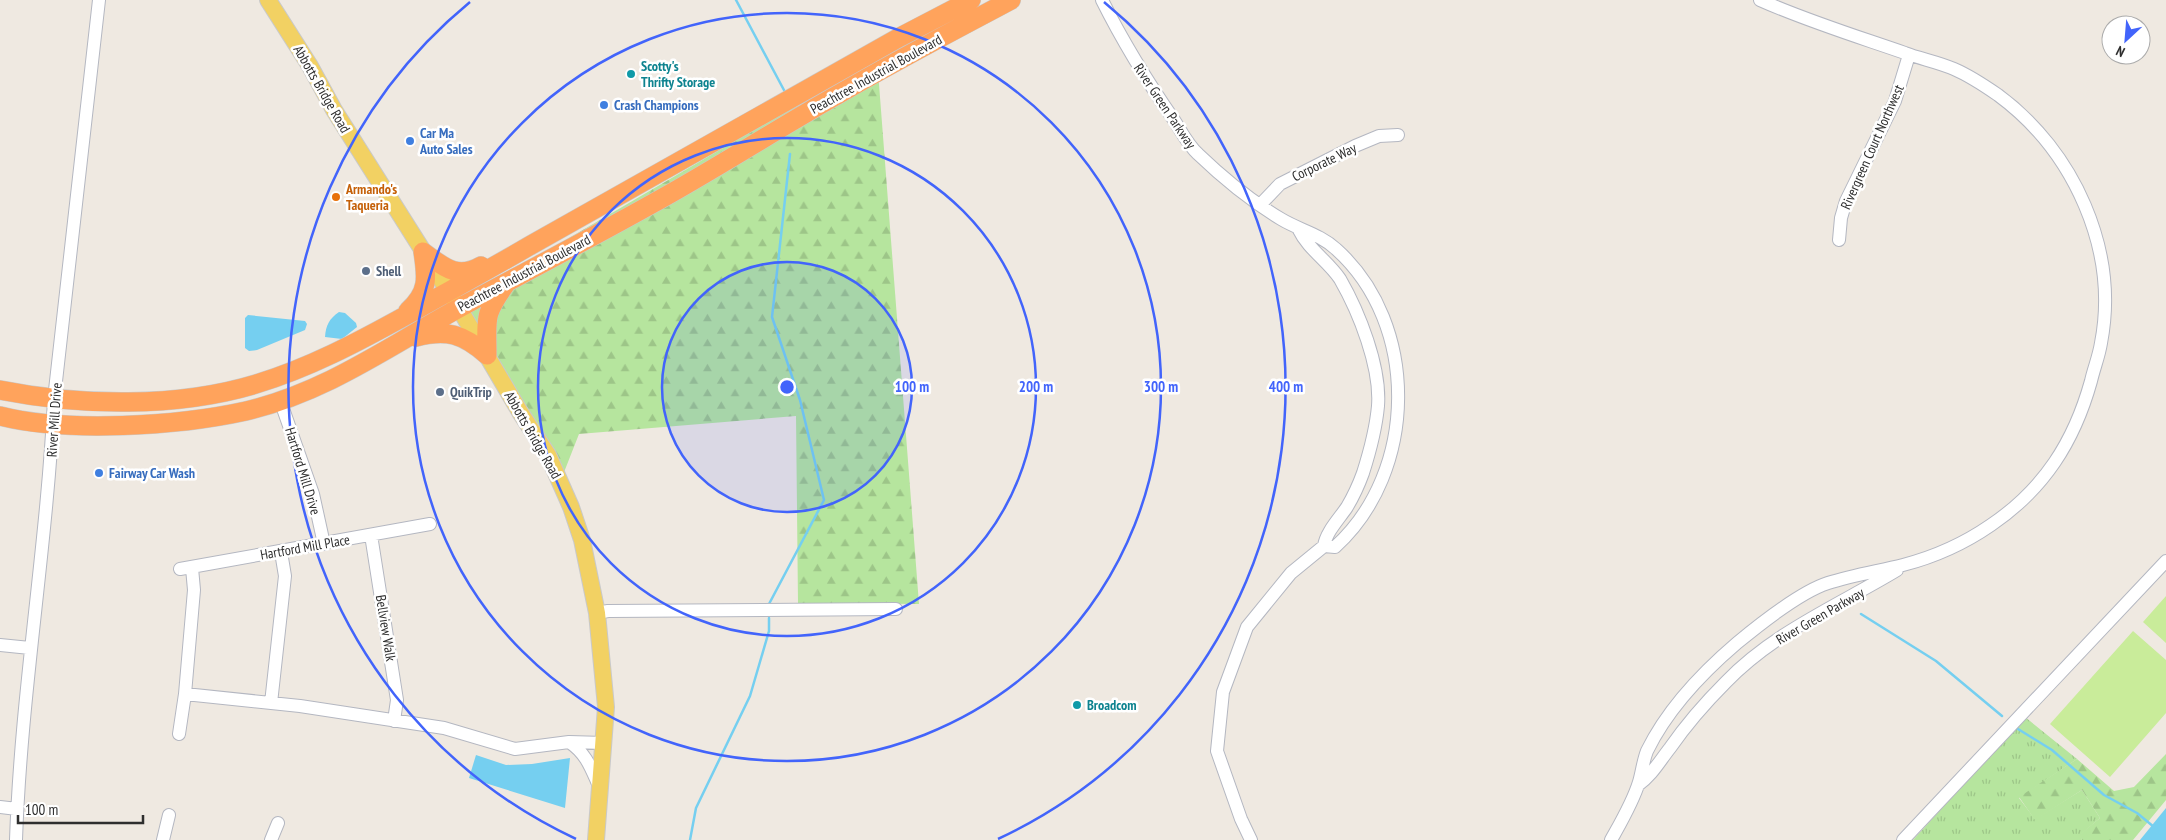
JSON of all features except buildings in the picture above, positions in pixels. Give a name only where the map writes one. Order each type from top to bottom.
[{"type":"highway","name":"Peachtree Industrial Boulevard","points":[[0,416],[53,424],[91,425],[176,421],[246,410],[280,400],[327,382],[362,365],[402,340],[510,257],[900,37],[971,0]]},
{"type":"highway","name":"Peachtree Industrial Boulevard","points":[[0,390],[54,399],[163,400],[202,396],[255,384],[317,361],[400,318],[508,282],[651,205],[838,94],[1011,0]]},
{"type":"highway","points":[[424,252],[446,268],[459,272],[471,272],[490,261],[510,257]]},
{"type":"highway","points":[[400,318],[422,295],[427,276],[424,252]]},
{"type":"highway","points":[[487,355],[486,321],[490,306],[508,282]]},
{"type":"highway","points":[[402,340],[433,332],[452,334],[472,342],[487,355]]},
{"type":"main road","name":"Abbotts Bridge Road","points":[[268,0],[552,462],[571,507],[582,540],[597,614],[606,707],[596,840]]},
{"type":"street","name":"River Mill Drive","points":[[16,840],[30,648],[51,465],[54,399],[99,0]]},
{"type":"street","name":"River Green Parkway","points":[[1102,0],[1141,73],[1196,152],[1260,205],[1299,230],[1310,231],[1336,248],[1358,274],[1378,305],[1392,346],[1398,384],[1398,426],[1379,488],[1364,513],[1344,538],[1335,546],[1324,546],[1291,573],[1247,627],[1223,692],[1217,751],[1241,819],[1251,840]]},
{"type":"street","name":"River Green Parkway","points":[[1611,840],[1638,785],[1646,753],[1686,694],[1748,634],[1802,596],[1826,584],[1908,564],[1952,548],[1991,526],[2020,502],[2048,474],[2068,444],[2086,399],[2101,342],[2104,292],[2099,248],[2089,216],[2075,184],[2057,154],[2030,123],[1998,95],[1955,69],[1909,55],[1760,0]]},
{"type":"street","name":"Rivergreen Court Northwest","points":[[1839,240],[1841,218],[1846,201],[1895,101],[1909,55]]},
{"type":"street","name":"Corporate Way","points":[[1260,205],[1280,184],[1379,136],[1398,135]]},
{"type":"street","name":"River Green Parkway","points":[[1299,230],[1303,238],[1339,278],[1362,325],[1372,358],[1378,404],[1372,440],[1363,474],[1349,505],[1325,538],[1324,546]]},
{"type":"street","name":"Hartford Mill Drive","points":[[280,400],[313,494],[324,544]]},
{"type":"street","name":"Hartford Mill Place","points":[[185,694],[194,590],[186,569],[430,524]]},
{"type":"street","name":"Bellview Walk","points":[[371,535],[397,700],[394,721]]},
{"type":"street","points":[[271,703],[285,576],[281,552]]},
{"type":"street","points":[[1903,840],[2166,561]]},
{"type":"street","name":"River Green Parkway","points":[[1638,785],[1651,775],[1670,748],[1727,680],[1754,657],[1786,632],[1908,564]]},
{"type":"street","points":[[597,614],[608,611],[896,609]]},
{"type":"street","points":[[0,645],[30,648]]},
{"type":"street","points":[[179,734],[185,694],[271,703],[444,728],[515,749],[569,742],[604,743]]},
{"type":"street","points":[[569,742],[580,749],[599,786]]},
{"type":"street","points":[[0,807],[17,809]]},
{"type":"street","points":[[163,840],[169,814]]},
{"type":"street","points":[[271,840],[278,823]]},
{"type":"green space","points":[[878,71],[919,604],[798,603],[796,416],[579,434],[559,485],[458,303],[786,111]]},
{"type":"green space","points":[[2166,596],[2166,643],[2143,622]]},
{"type":"green space","points":[[2133,631],[2166,660],[2166,713],[2110,777],[2050,724]]},
{"type":"green space","points":[[2025,717],[2077,759],[2019,798],[2035,819],[2082,790],[2100,818],[2080,835],[2082,840],[1913,840]]},
{"type":"green space","points":[[2166,754],[2166,800],[2133,840],[2082,840],[2079,835],[2100,818],[2082,790],[2035,820],[2019,797],[2077,759],[2114,791],[2134,787]]},
{"type":"water","points":[[339,312],[345,313],[356,323],[357,327],[342,339],[325,337],[329,323]]},
{"type":"water","points":[[248,315],[305,321],[307,324],[305,330],[257,350],[249,351],[245,348],[245,318]]},
{"type":"water","points":[[476,755],[506,765],[532,764],[570,758],[565,808],[469,778]]},
{"type":"water","points":[[2166,808],[2166,840],[2140,840]]},
{"type":"waterway","points":[[736,0],[785,92]]},
{"type":"waterway","points":[[769,604],[824,500],[800,400],[772,317],[790,154]]},
{"type":"waterway","points":[[1861,614],[1936,661],[2002,716]]},
{"type":"waterway","points":[[690,840],[696,808],[750,696],[769,631],[769,618]]},
{"type":"waterway","points":[[2018,729],[2052,750],[2104,795],[2137,813],[2154,827]]},
{"type":"place","name":"Scotty's Thrifty Storage","points":[[631,74]]},
{"type":"place","name":"Crash Champions","points":[[604,105]]},
{"type":"place","name":"Car Ma Auto Sales","points":[[410,141]]},
{"type":"place","name":"Armando's Taqueria","points":[[336,197]]},
{"type":"place","name":"Shell","points":[[366,271]]},
{"type":"place","name":"QuikTrip","points":[[440,392]]},
{"type":"place","name":"Fairway Car Wash","points":[[99,473]]},
{"type":"place","name":"Broadcom","points":[[1077,705]]}]
